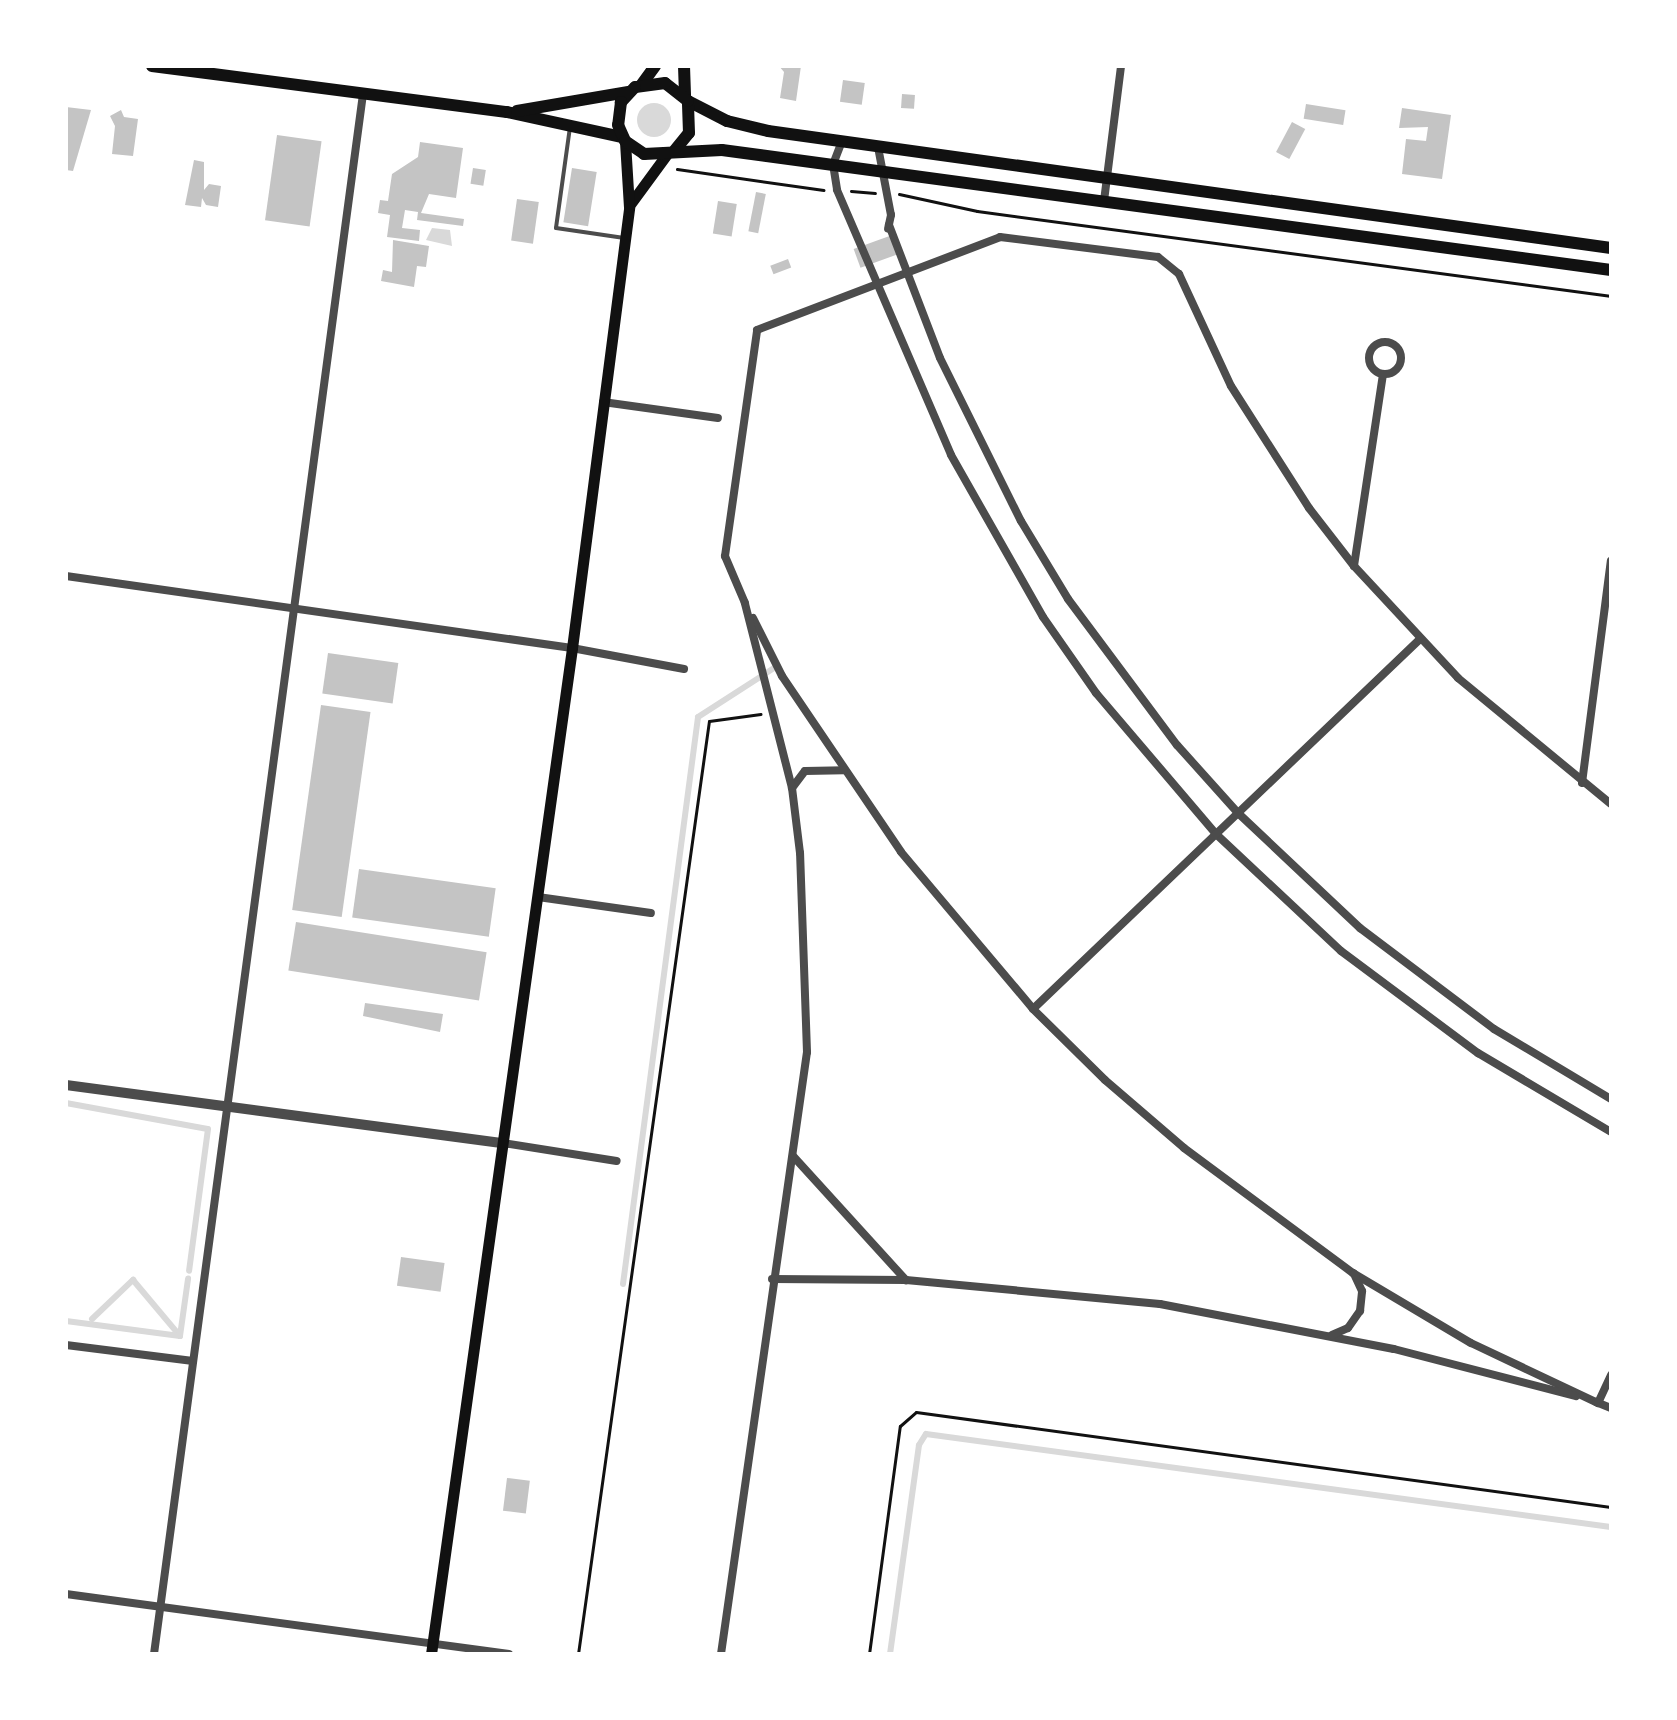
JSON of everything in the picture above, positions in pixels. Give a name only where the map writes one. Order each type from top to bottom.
[{"type":"main road","points":[[152,66],[509,112],[623,139],[644,154],[722,150],[1611,270]]},
{"type":"main road","points":[[509,112],[628,92],[642,84],[655,66]]},
{"type":"main road","points":[[629,207],[638,187],[689,133],[684,66]]},
{"type":"main road","points":[[642,84],[665,83],[686,99],[747,127],[1106,180],[1611,248]]},
{"type":"main road","points":[[431,1649],[538,897],[629,207],[618,113],[628,92]]},
{"type":"main road","points":[[1535,259],[1538,239]]},
{"type":"street","points":[[1104,201],[1121,66]]},
{"type":"street","points":[[154,1654],[363,93]]},
{"type":"street","points":[[842,141],[833,164],[837,190],[859,235],[951,455],[1043,617],[1096,693],[1216,834],[1320,933],[1408,1004],[1490,1061],[1611,1132]]},
{"type":"street","points":[[878,147],[891,246],[907,273]]},
{"type":"street","points":[[889,225],[978,440],[1060,586],[1120,674],[1238,813],[1297,872],[1426,981],[1611,1099]]},
{"type":"street","points":[[859,235],[865,267],[879,284]]},
{"type":"street","points":[[1611,804],[1497,715],[1419,640],[1354,566],[1268,448],[1197,322],[1179,274],[1158,257],[1000,237],[757,330],[725,556],[782,676],[919,875],[1033,1009],[1184,1148],[1353,1273],[1471,1343],[1611,1408]]},
{"type":"street","points":[[1354,566],[1383,374]]},
{"type":"street","points":[[603,402],[718,418]]},
{"type":"street","points":[[1582,783],[1611,561]]},
{"type":"street","points":[[66,576],[572,648],[684,669]]},
{"type":"street","points":[[721,1654],[772,1279],[807,1052],[807,986],[792,788],[745,603]]},
{"type":"street","points":[[1033,1009],[1419,640]]},
{"type":"street","points":[[792,788],[805,771],[844,770]]},
{"type":"street","points":[[538,897],[651,913]]},
{"type":"street","points":[[66,1085],[617,1161]]},
{"type":"street","points":[[793,1156],[906,1280]]},
{"type":"street","points":[[1330,1336],[1348,1328],[1360,1311],[1362,1291],[1353,1273]]},
{"type":"street","points":[[772,1279],[906,1280],[1160,1304],[1330,1336],[1598,1403]]},
{"type":"street","points":[[66,1345],[193,1361]]},
{"type":"street","points":[[1598,1403],[1611,1375]]},
{"type":"street","points":[[66,1594],[431,1649],[509,1654]]},
{"type":"lane","points":[[570,125],[556,228],[624,238]]},
{"type":"path","points":[[684,171],[837,190],[911,194],[977,211],[1611,296]]},
{"type":"path","points":[[578,1654],[709,721],[773,712]]},
{"type":"path","points":[[869,1654],[900,1426],[916,1412],[1611,1507]]},
{"type":"shaded area","points":[[654,103],[666,108],[671,120],[666,132],[654,137],[642,132],[637,120],[642,108]]},
{"type":"shaded area","points":[[432,228],[450,230],[452,246],[426,240]]},
{"type":"building","points":[[779,66],[801,66],[796,101],[780,98],[784,72]]},
{"type":"building","points":[[843,80],[865,83],[862,105],[840,102]]},
{"type":"building","points":[[902,94],[915,95],[914,109],[901,108]]},
{"type":"building","points":[[1306,104],[1346,110],[1343,125],[1304,119]]},
{"type":"building","points":[[66,107],[91,110],[73,171],[66,170]]},
{"type":"building","points":[[1402,108],[1451,115],[1442,179],[1402,174],[1406,139],[1426,141],[1428,127],[1399,128]]},
{"type":"building","points":[[121,110],[124,117],[138,119],[133,156],[112,154],[115,126],[110,116]]},
{"type":"building","points":[[1292,122],[1305,129],[1289,159],[1276,152]]},
{"type":"building","points":[[277,135],[322,141],[310,226],[265,220]]},
{"type":"building","points":[[420,142],[463,148],[456,198],[429,194],[421,213],[464,219],[463,226],[417,220],[418,212],[405,210],[402,228],[420,230],[419,241],[387,237],[390,215],[378,213],[380,200],[388,201],[392,174],[418,157]]},
{"type":"building","points":[[194,160],[204,162],[204,190],[209,184],[221,186],[218,207],[206,205],[202,198],[201,207],[185,205]]},
{"type":"building","points":[[473,168],[486,170],[483,186],[470,184]]},
{"type":"building","points":[[572,168],[597,172],[588,226],[563,222]]},
{"type":"building","points":[[756,192],[766,194],[758,233],[748,231]]},
{"type":"building","points":[[517,199],[539,202],[533,244],[511,241]]},
{"type":"building","points":[[718,201],[737,204],[732,237],[713,234]]},
{"type":"building","points":[[895,234],[902,253],[860,268],[854,249]]},
{"type":"building","points":[[393,240],[429,246],[426,267],[417,266],[414,287],[381,281],[383,270],[392,272]]},
{"type":"building","points":[[788,259],[791,267],[773,274],[770,266]]},
{"type":"building","points":[[328,653],[398,663],[393,703],[322,694]]},
{"type":"building","points":[[321,705],[371,712],[342,917],[292,910]]},
{"type":"building","points":[[359,869],[496,888],[489,937],[352,918]]},
{"type":"building","points":[[296,922],[487,952],[479,1001],[288,970]]},
{"type":"building","points":[[365,1003],[443,1014],[440,1032],[363,1016]]},
{"type":"building","points":[[401,1257],[445,1263],[441,1292],[397,1286]]},
{"type":"building","points":[[507,1478],[530,1481],[526,1514],[503,1511]]},
{"type":"waterway","points":[[623,1284],[698,717],[777,666]]},
{"type":"waterway","points":[[66,1103],[208,1129],[189,1271]]},
{"type":"waterway","points":[[180,1336],[188,1279]]},
{"type":"waterway","points":[[92,1319],[133,1280],[180,1336]]},
{"type":"waterway","points":[[66,1321],[180,1336]]},
{"type":"waterway","points":[[890,1654],[919,1445],[926,1434],[1611,1527]]}]
